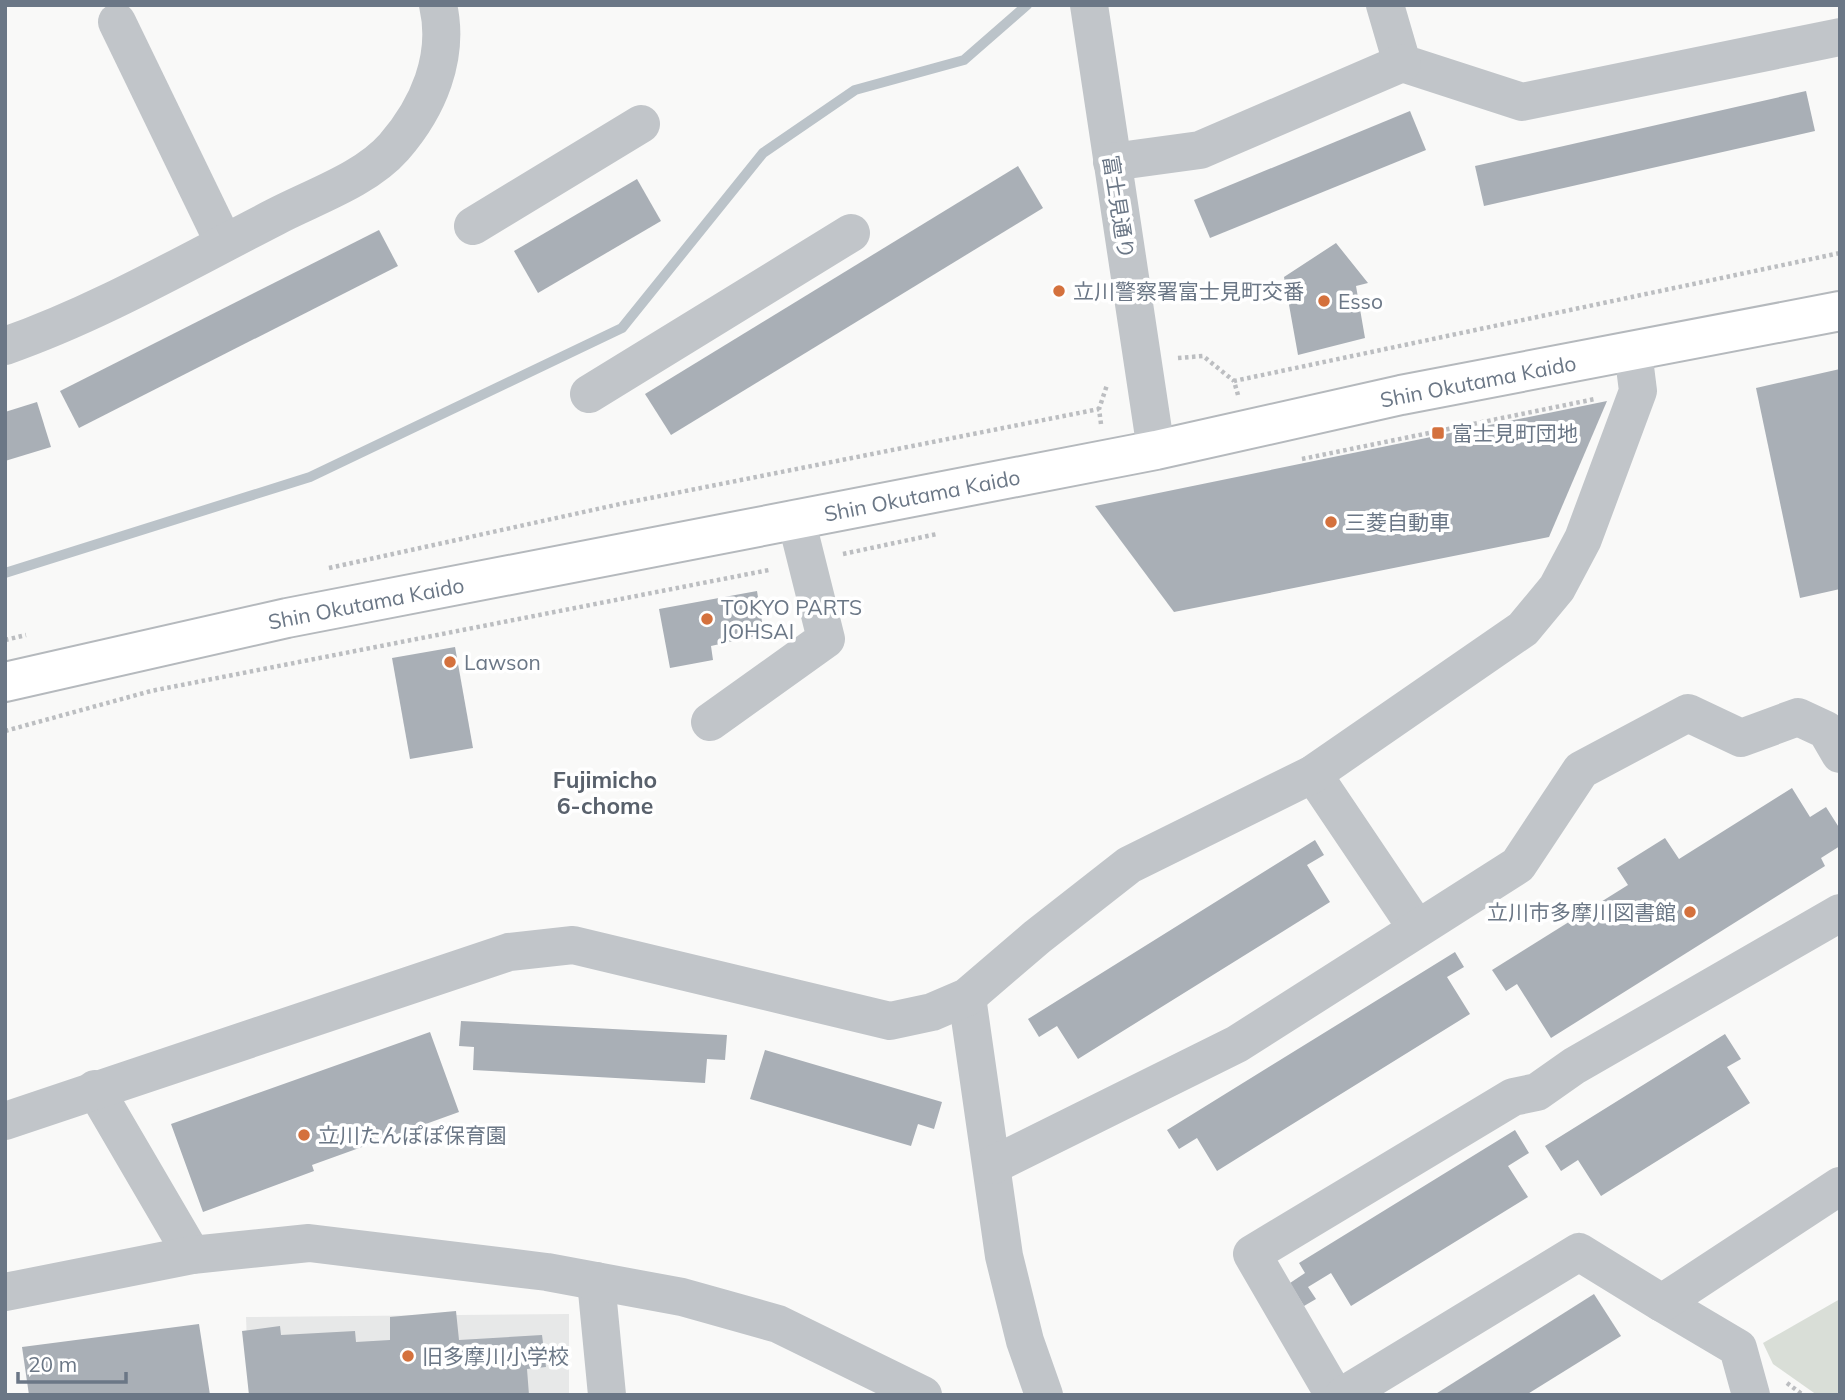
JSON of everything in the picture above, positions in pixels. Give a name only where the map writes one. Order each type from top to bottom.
[{"type":"main road","name":"Shin Okutama Kaido","points":[[5,682],[286,618],[1156,450],[1401,395],[1840,312]]},
{"type":"street","points":[[5,346],[48,331],[224,243],[359,174],[393,149],[421,111],[438,71],[444,29],[438,5]]},
{"type":"street","name":"富士見通り","points":[[1089,5],[1156,450]]},
{"type":"street","points":[[1385,5],[1402,63]]},
{"type":"street","points":[[117,22],[224,243]]},
{"type":"street","points":[[1112,162],[1200,150],[1402,63],[1521,102],[1840,37]]},
{"type":"street","points":[[473,226],[641,124]]},
{"type":"street","points":[[589,394],[851,233]]},
{"type":"street","points":[[5,1121],[509,952],[573,945],[890,1021],[932,1012],[967,998],[1037,937],[1129,865],[1313,774],[1523,629],[1557,588],[1583,539],[1638,391],[1633,351]]},
{"type":"street","points":[[710,722],[826,639],[796,519]]},
{"type":"street","points":[[993,1165],[1237,1044],[1416,927],[1518,865],[1581,770],[1688,713],[1741,738],[1798,717],[1826,730],[1840,754]]},
{"type":"street","points":[[1313,774],[1416,927]]},
{"type":"street","points":[[1334,1395],[1252,1254],[1513,1097],[1537,1092],[1574,1066],[1840,913]]},
{"type":"street","points":[[967,998],[1004,1256],[1025,1341],[1044,1395]]},
{"type":"street","points":[[95,1089],[192,1255]]},
{"type":"street","points":[[1662,1303],[1840,1186]]},
{"type":"street","points":[[5,1293],[192,1255],[309,1243],[596,1281],[682,1297],[778,1324],[923,1395]]},
{"type":"street","points":[[1344,1395],[1579,1252],[1738,1348],[1751,1395]]},
{"type":"street","points":[[596,1281],[607,1395]]},
{"type":"path","points":[[1247,430],[1234,382],[1840,253]]},
{"type":"path","points":[[319,570],[620,504],[1099,409]]},
{"type":"path","points":[[5,640],[33,634]]},
{"type":"shaded area","points":[[1840,1299],[1840,1395],[1817,1395],[1773,1364],[1763,1343]]},
{"type":"shaded area","name":"旧多摩川小学校","points":[[569,1314],[569,1395],[249,1395],[246,1317]]},
{"type":"building","points":[[1806,91],[1815,131],[1484,206],[1475,166]]},
{"type":"building","points":[[1410,111],[1426,150],[1210,238],[1194,200]]},
{"type":"building","points":[[1018,166],[1043,208],[671,435],[645,394]]},
{"type":"building","points":[[637,179],[661,221],[538,293],[514,251]]},
{"type":"building","points":[[379,230],[398,266],[79,428],[60,391]]},
{"type":"building","points":[[1336,243],[1368,283],[1356,286],[1365,338],[1298,355],[1284,277]]},
{"type":"building","points":[[1840,369],[1840,589],[1800,598],[1756,388]]},
{"type":"building","name":"三菱自動車","points":[[1607,401],[1549,537],[1174,612],[1095,506]]},
{"type":"building","points":[[37,402],[51,447],[5,461],[5,412]]},
{"type":"building","points":[[757,591],[764,634],[711,646],[713,660],[670,668],[659,609]]},
{"type":"building","points":[[455,647],[473,748],[410,759],[392,658]]},
{"type":"building","points":[[1792,788],[1810,817],[1826,807],[1840,829],[1840,846],[1821,858],[1825,866],[1551,1038],[1517,984],[1506,991],[1492,970],[1628,885],[1617,868],[1665,838],[1679,859]]},
{"type":"building","points":[[1315,840],[1324,855],[1307,865],[1330,902],[1078,1059],[1057,1026],[1039,1037],[1028,1019]]},
{"type":"building","points":[[1455,952],[1464,967],[1447,977],[1470,1014],[1217,1171],[1197,1138],[1179,1149],[1167,1130]]},
{"type":"building","points":[[461,1021],[727,1035],[725,1060],[707,1059],[705,1083],[473,1070],[474,1047],[459,1046]]},
{"type":"building","points":[[430,1032],[459,1112],[312,1165],[314,1171],[203,1212],[171,1124]]},
{"type":"building","points":[[1725,1034],[1741,1059],[1727,1067],[1750,1103],[1601,1196],[1578,1160],[1561,1171],[1545,1146]]},
{"type":"building","points":[[765,1050],[942,1102],[934,1129],[918,1124],[911,1146],[750,1099]]},
{"type":"building","points":[[1515,1130],[1529,1153],[1508,1166],[1528,1197],[1351,1306],[1331,1273],[1308,1287],[1316,1299],[1304,1306],[1290,1283],[1305,1273],[1299,1263]]},
{"type":"building","points":[[1594,1294],[1621,1336],[1526,1395],[1434,1395]]},
{"type":"building","name":"旧多摩川小学校","points":[[456,1311],[459,1340],[542,1335],[546,1367],[527,1369],[529,1395],[249,1395],[242,1331],[280,1326],[281,1335],[355,1331],[356,1342],[390,1340],[390,1317]]},
{"type":"building","points":[[199,1324],[210,1395],[29,1395],[22,1347]]},
{"type":"waterway","points":[[5,573],[310,477],[622,328],[763,153],[855,90],[964,60],[1027,5]]},
{"type":"place","name":"立川警察署富士見町交番","points":[[1059,291]]},
{"type":"place","name":"Esso","points":[[1324,301]]},
{"type":"place","name":"富士見町団地","points":[[1438,433]]},
{"type":"place","name":"三菱自動車","points":[[1331,522]]},
{"type":"place","name":"TOKYO PARTS JOHSAI","points":[[707,619]]},
{"type":"place","name":"Lawson","points":[[450,662]]},
{"type":"place","name":"立川市多摩川図書館","points":[[1690,912]]},
{"type":"place","name":"立川たんぽぽ保育園","points":[[304,1135]]},
{"type":"place","name":"旧多摩川小学校","points":[[408,1356]]},
{"type":"district","name":"Fujimicho 6-chome","points":[[605,792]]}]
